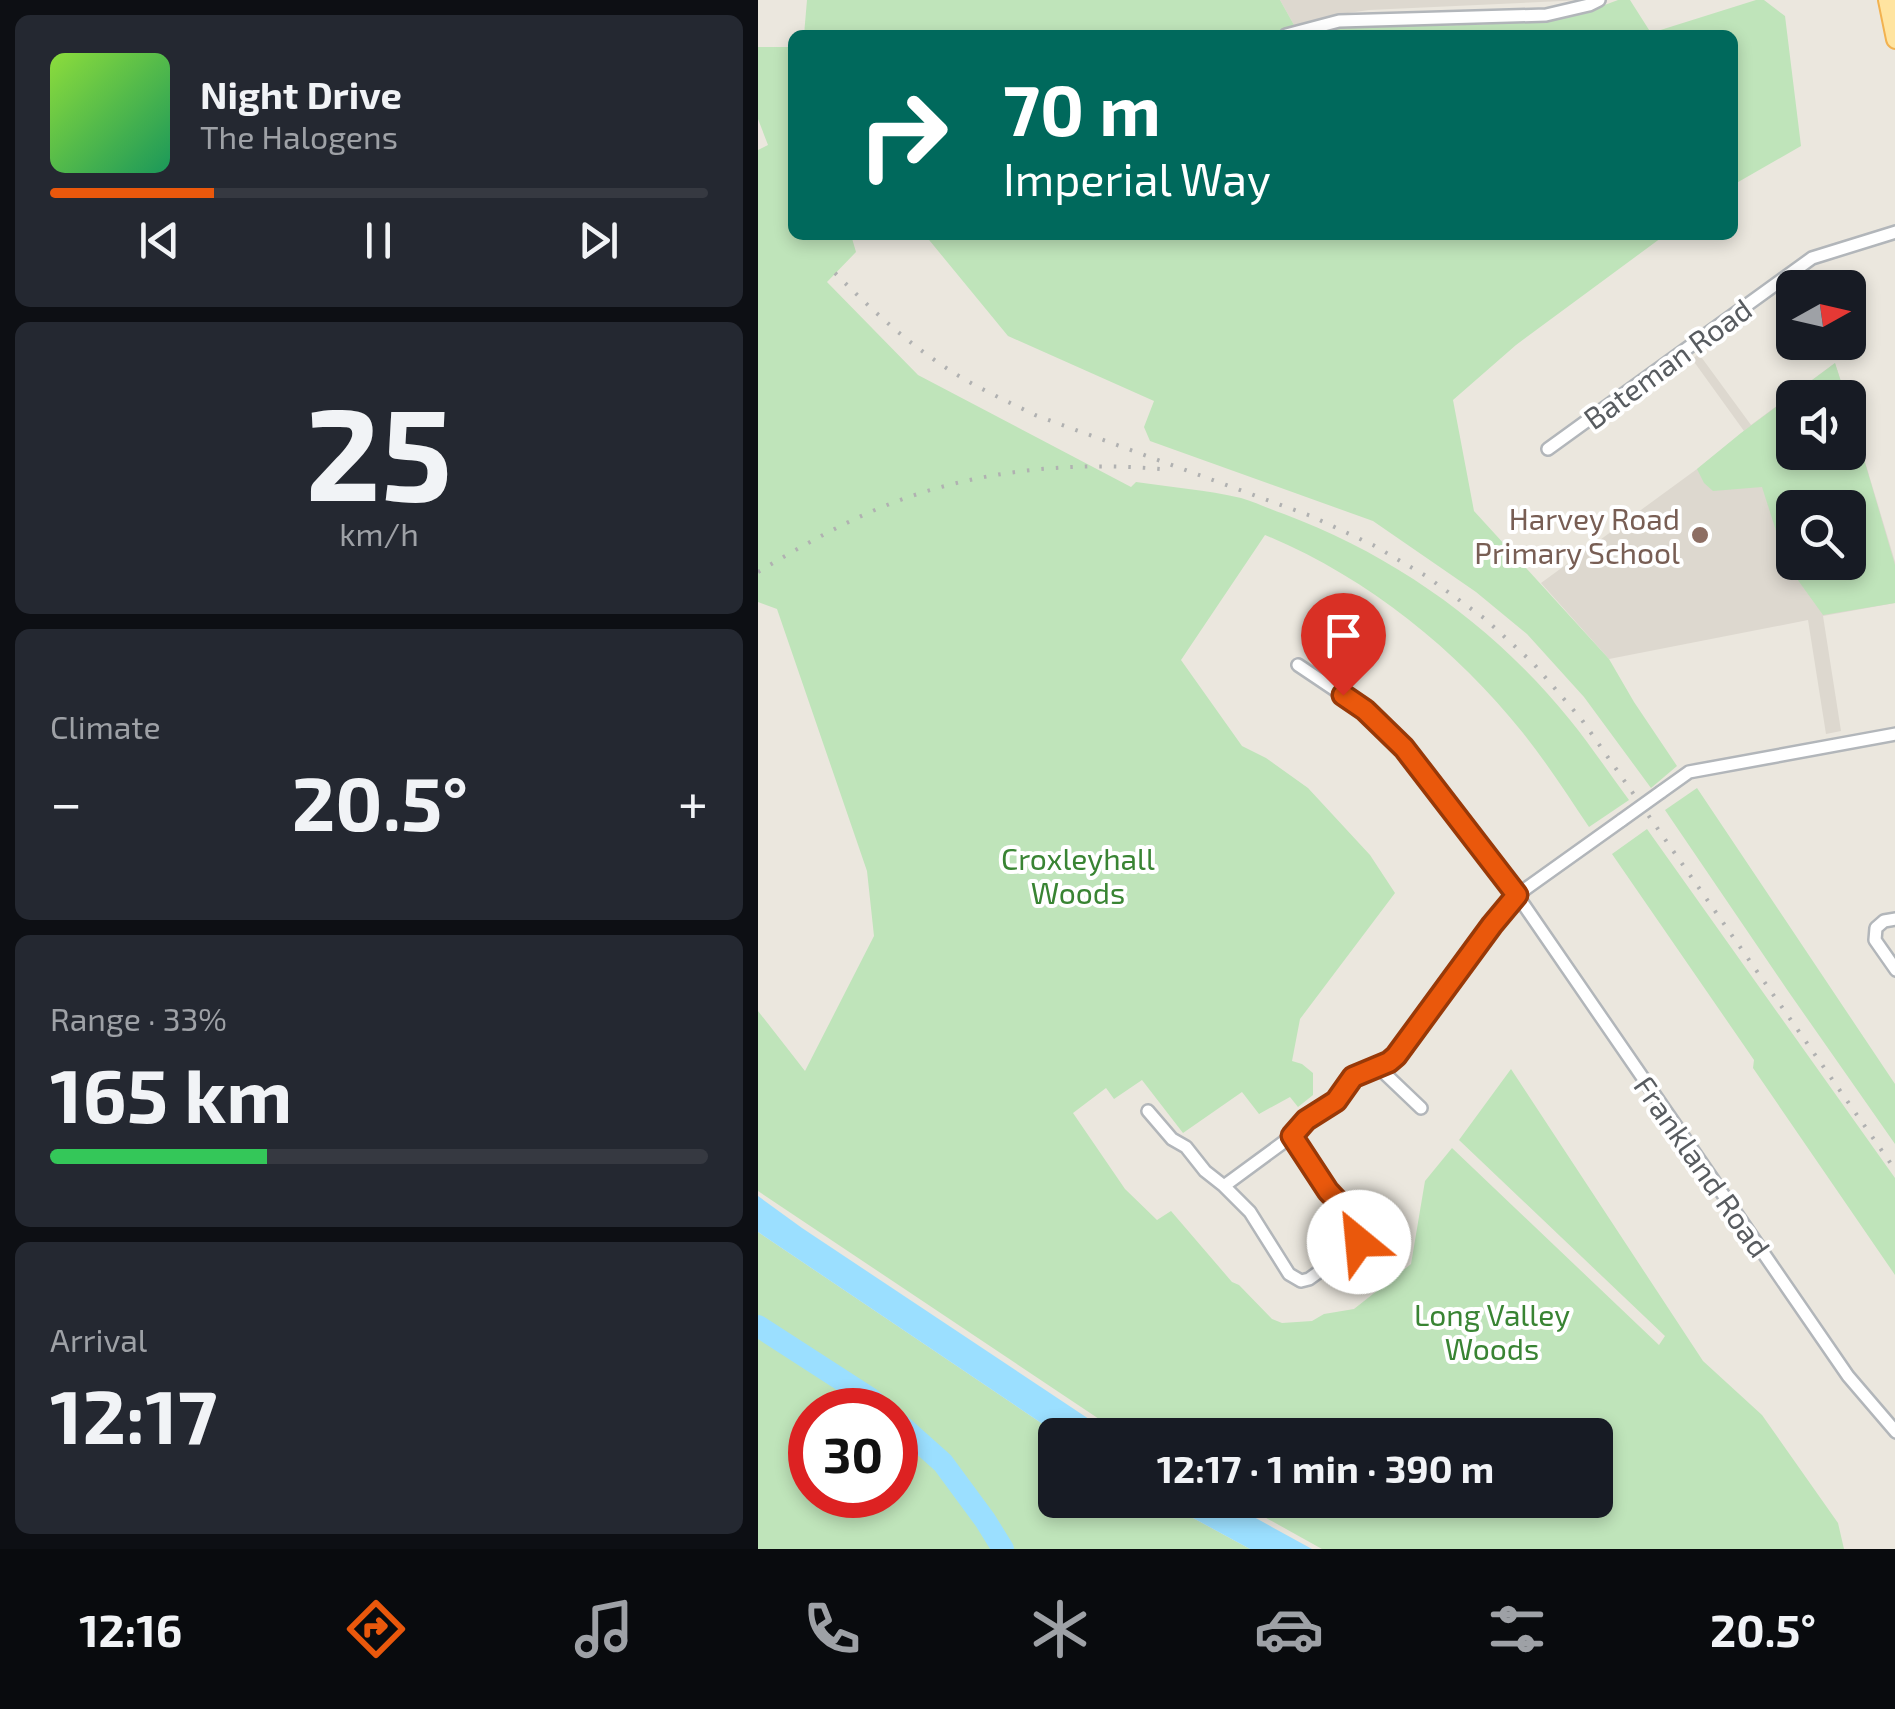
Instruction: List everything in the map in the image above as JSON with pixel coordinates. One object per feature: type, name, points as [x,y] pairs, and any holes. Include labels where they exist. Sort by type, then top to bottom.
[{"type":"main road","points":[[1888,0],[1896,38]]},
{"type":"street","points":[[1305,30],[1338,21],[1546,14],[1599,0]]},
{"type":"street","name":"Bateman Road","points":[[1548,449],[1812,258],[1896,232]]},
{"type":"street","name":"Frankland Road","points":[[1298,665],[1365,710],[1404,748],[1517,895],[1848,1376],[1896,1432]]},
{"type":"street","points":[[1224,1186],[1292,1136],[1306,1120],[1336,1101],[1353,1077],[1396,1056],[1517,895],[1688,772],[1896,734]]},
{"type":"street","points":[[1896,919],[1884,921],[1876,928],[1875,940],[1896,970]]},
{"type":"street","points":[[1378,1068],[1421,1108]]},
{"type":"street","points":[[1148,1111],[1172,1139],[1186,1147],[1250,1212],[1289,1274],[1301,1281],[1352,1249],[1359,1242],[1360,1232],[1356,1221],[1328,1191],[1292,1136]]},
{"type":"shaded area","points":[[1280,0],[1585,0],[1369,10],[1294,25]]},
{"type":"shaded area","name":"Harvey Road Primary School","points":[[1699,354],[1751,425],[1776,407],[1776,470],[1866,470],[1866,465],[1896,565],[1895,603],[1823,616],[1841,731],[1826,734],[1808,620],[1609,659],[1541,583],[1744,431],[1692,359]]},
{"type":"shaded area","name":"Harvey Road Primary School","points":[[1835,363],[1840,380],[1812,380]]},
{"type":"green space","points":[[807,0],[1280,0],[1296,30],[804,30]]},
{"type":"green space","points":[[1630,0],[1649,30],[1323,30],[1336,26],[1515,23]]},
{"type":"green space","points":[[1756,0],[1764,0],[1785,16],[1801,146],[1738,182],[1738,30],[1661,30]]},
{"type":"green space","name":"Croxleyhall Woods","points":[[758,47],[788,47],[788,240],[852,240],[856,252],[827,282],[918,375],[1131,487],[1136,482],[1246,500],[1325,531],[1404,573],[1476,625],[1541,686],[1629,800],[1589,827],[1523,733],[1438,644],[1373,594],[1265,535],[1181,660],[1242,746],[1308,788],[1370,855],[1395,893],[1300,1019],[1292,1061],[1313,1073],[1313,1095],[1298,1107],[1290,1097],[1259,1114],[1242,1092],[1183,1133],[1142,1080],[1114,1099],[1106,1088],[1073,1113],[1125,1189],[1157,1220],[1171,1211],[1232,1282],[1272,1319],[1282,1323],[1312,1321],[1324,1314],[1354,1309],[1411,1264],[1425,1181],[1452,1148],[1659,1345],[1665,1336],[1459,1140],[1511,1069],[1703,1361],[1762,1415],[1838,1523],[1844,1549],[1322,1549],[1266,1518],[1613,1518],[1613,1418],[1098,1418],[758,1191],[758,1011],[805,1071],[874,936],[867,871],[777,609],[758,602],[758,150],[768,145],[758,119]]},
{"type":"green space","points":[[929,240],[1658,240],[1516,345],[1453,400],[1474,511],[1609,659],[1677,766],[1651,788],[1584,697],[1527,634],[1476,592],[1373,521],[1150,441],[1144,427],[1154,401],[1008,336]]},
{"type":"green space","points":[[1835,363],[1840,380],[1812,380]]},
{"type":"green space","points":[[1776,407],[1776,470],[1866,470],[1866,466],[1895,565],[1895,603],[1823,615],[1798,580],[1866,580],[1866,490],[1776,490],[1776,531],[1762,487],[1713,491],[1697,469]]},
{"type":"green space","points":[[1697,788],[1895,1084],[1895,1144],[1665,810]]},
{"type":"green space","points":[[1647,829],[1895,1178],[1895,1275],[1612,854]]},
{"type":"green space","points":[[758,1232],[1038,1421],[1038,1518],[1193,1518],[1250,1549],[758,1549]]},
{"type":"water","points":[[758,1196],[1087,1418],[1038,1421],[758,1232]]},
{"type":"water","points":[[1193,1518],[1256,1518],[1312,1549],[1250,1549]]},
{"type":"waterway","points":[[758,1326],[854,1388]]},
{"type":"waterway","points":[[918,1441],[943,1463],[1003,1549]]},
{"type":"railway","points":[[835,273],[905,338],[982,389],[1035,415],[1311,516],[1426,576],[1484,618],[1533,663],[1582,720],[1896,1171]]},
{"type":"railway","points":[[758,572],[870,512],[953,484],[1056,468],[1160,469]]},
{"type":"place","name":"Harvey Road Primary School","points":[[1700,535]]},
{"type":"route","points":[[1343,695],[1365,710],[1404,748],[1517,895],[1396,1056],[1353,1077],[1336,1101],[1306,1120],[1292,1136],[1328,1191],[1356,1221],[1359,1242]]},
{"type":"park label","name":"Long Valley Woods","points":[[1492,1331]]}]
